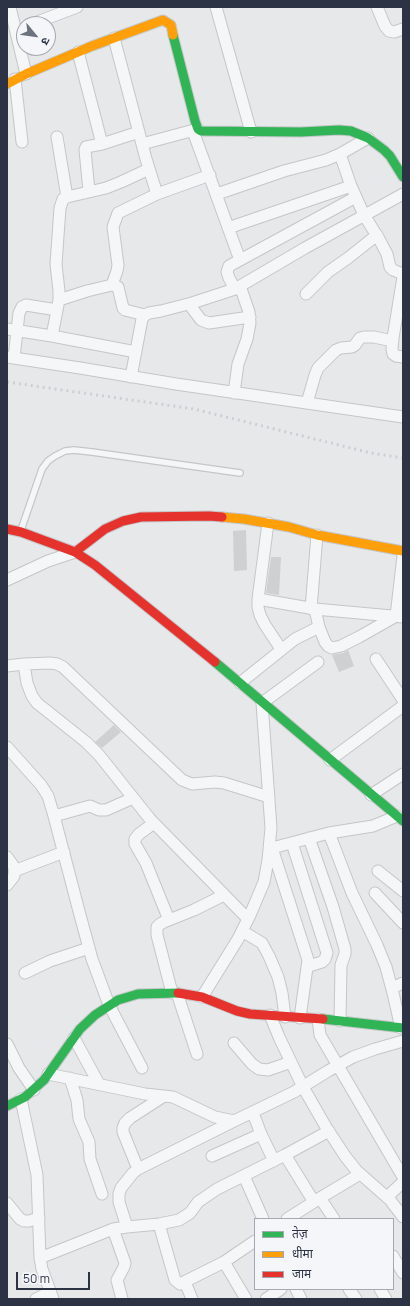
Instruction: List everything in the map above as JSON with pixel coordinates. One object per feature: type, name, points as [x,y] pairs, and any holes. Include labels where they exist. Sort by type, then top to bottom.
[{"type":"street","points":[[10,7],[16,29]]},
{"type":"street","points":[[53,16],[77,7]]},
{"type":"street","points":[[216,7],[251,132]]},
{"type":"street","points":[[377,7],[385,26],[389,31],[394,32],[403,30]]},
{"type":"street","points":[[22,142],[11,81],[114,38],[159,21],[163,20],[167,22],[171,25],[196,130],[240,260]]},
{"type":"street","points":[[114,38],[157,194]]},
{"type":"street","points":[[78,52],[102,144]]},
{"type":"street","points":[[22,56],[26,74]]},
{"type":"street","points":[[142,144],[196,130],[205,132],[351,131],[368,138],[387,153],[403,177]]},
{"type":"street","points":[[89,192],[86,147],[102,144],[139,132]]},
{"type":"street","points":[[57,137],[67,197]]},
{"type":"street","points":[[217,194],[270,175],[326,160],[368,138]]},
{"type":"street","points":[[340,154],[353,191],[364,216],[386,254],[390,267],[403,276],[392,341],[393,354],[403,357]]},
{"type":"street","points":[[52,336],[58,305],[59,291],[56,264],[60,208],[63,199],[116,184],[150,169]]},
{"type":"street","points":[[112,285],[118,265],[112,232],[118,213],[157,194],[210,175]]},
{"type":"street","points":[[228,228],[353,191]]},
{"type":"street","points":[[234,393],[236,373],[249,332],[250,318],[238,288],[229,278],[227,272],[229,266],[353,191]]},
{"type":"street","points":[[403,194],[305,248],[238,288],[188,304],[144,315],[125,310],[123,308],[118,287],[112,285],[87,291],[58,305],[26,305],[19,313],[12,329],[11,358],[234,393],[403,417]]},
{"type":"street","points":[[306,294],[328,272],[376,235]]},
{"type":"street","points":[[188,304],[201,320],[209,323],[250,318]]},
{"type":"street","points":[[130,376],[144,315]]},
{"type":"street","points":[[12,329],[136,352]]},
{"type":"street","points":[[307,403],[318,368],[336,350],[352,347],[360,338],[364,336],[392,341]]},
{"type":"street","points":[[7,580],[48,561],[75,552],[105,529],[123,521],[141,518],[209,516],[244,519],[268,523],[317,535],[403,551]]},
{"type":"street","points":[[268,523],[258,607],[260,615],[281,650]]},
{"type":"street","points":[[7,529],[21,532],[75,552],[95,564],[195,645],[371,795],[401,818]]},
{"type":"street","points":[[317,535],[313,609],[325,642],[328,646],[332,648],[341,646],[400,617]]},
{"type":"street","points":[[400,617],[403,556]]},
{"type":"street","points":[[258,599],[313,609],[400,617]]},
{"type":"street","points":[[240,683],[295,639],[319,626]]},
{"type":"street","points":[[376,659],[403,700]]},
{"type":"street","points":[[262,703],[318,662]]},
{"type":"street","points":[[7,666],[50,663],[63,667],[182,780],[192,784],[215,782],[224,783],[269,797]]},
{"type":"street","points":[[24,664],[27,683],[32,696],[37,703],[86,742],[99,755],[154,823],[248,919]]},
{"type":"street","points":[[202,997],[242,931],[264,882],[271,844],[271,828],[262,703]]},
{"type":"street","points":[[330,760],[403,706]]},
{"type":"street","points":[[7,746],[41,785],[48,796],[89,948],[109,1004],[142,1068]]},
{"type":"street","points":[[371,795],[403,774]]},
{"type":"street","points":[[54,816],[90,806],[98,810],[106,810],[133,798]]},
{"type":"street","points":[[271,844],[292,843],[329,833],[374,826],[401,818]]},
{"type":"street","points":[[154,823],[139,834],[135,839],[135,844],[146,863],[169,920]]},
{"type":"street","points":[[7,1106],[34,1090],[48,1074],[80,1029],[95,1015],[109,1004],[138,994],[174,993],[202,997],[237,1011],[250,1014],[340,1021],[402,1028],[392,988],[377,945],[352,893],[329,833]]},
{"type":"street","points":[[309,838],[333,907],[345,949],[345,954],[341,965],[340,1021]]},
{"type":"street","points":[[292,843],[327,953],[326,959],[322,962],[309,966]]},
{"type":"street","points":[[271,844],[307,954],[309,966],[300,1018]]},
{"type":"street","points":[[14,870],[64,852]]},
{"type":"street","points":[[7,857],[14,867],[14,876],[7,885]]},
{"type":"street","points":[[378,871],[403,891]]},
{"type":"street","points":[[375,893],[403,923]]},
{"type":"street","points":[[197,1054],[174,993],[156,931],[160,924],[194,910],[224,895]]},
{"type":"street","points":[[242,931],[262,943],[270,956],[282,993],[285,1017]]},
{"type":"street","points":[[25,973],[89,948]]},
{"type":"street","points":[[392,988],[403,983]]},
{"type":"street","points":[[270,1016],[303,1087],[329,1131],[351,1164],[396,1207],[403,1218]]},
{"type":"street","points":[[318,1019],[320,1035],[403,1177]]},
{"type":"street","points":[[74,1038],[99,1084]]},
{"type":"street","points":[[127,1227],[119,1202],[119,1194],[121,1188],[138,1169],[294,1092],[353,1057],[403,1041]]},
{"type":"street","points":[[234,1043],[252,1064],[259,1069],[268,1070],[291,1062]]},
{"type":"street","points":[[7,1044],[19,1068],[34,1090]]},
{"type":"street","points":[[48,1074],[145,1094],[173,1097],[215,1117],[234,1121]]},
{"type":"street","points":[[70,1078],[77,1100],[79,1119],[89,1142],[90,1159],[102,1194]]},
{"type":"street","points":[[138,1169],[123,1132],[123,1128],[125,1123],[130,1118],[164,1096]]},
{"type":"street","points":[[21,1099],[37,1175],[40,1258],[42,1269],[52,1296],[36,1299]]},
{"type":"street","points":[[253,1113],[274,1161]]},
{"type":"street","points":[[40,1258],[113,1229],[179,1220],[190,1213],[198,1202],[206,1196],[329,1131]]},
{"type":"street","points":[[212,1156],[261,1134]]},
{"type":"street","points":[[285,1155],[317,1200],[333,1218]]},
{"type":"street","points":[[290,1218],[360,1174]]},
{"type":"street","points":[[244,1176],[262,1218]]},
{"type":"street","points":[[386,1197],[403,1182]]},
{"type":"street","points":[[7,1203],[20,1219],[24,1221],[39,1218]]},
{"type":"street","points":[[158,1224],[175,1280],[180,1284],[224,1262],[254,1242]]},
{"type":"street","points":[[113,1229],[125,1263],[117,1280],[122,1299]]},
{"type":"street","points":[[394,1258],[403,1273]]},
{"type":"street","points":[[224,1262],[246,1299]]},
{"type":"street","points":[[185,1282],[192,1299]]},
{"type":"street","points":[[266,1299],[280,1290]]},
{"type":"street","points":[[296,1290],[301,1299]]},
{"type":"street","points":[[350,1290],[356,1299]]},
{"type":"street","points":[[381,1290],[386,1299]]},
{"type":"lane","points":[[21,532],[42,469],[48,461],[65,451],[74,450],[92,452],[240,473]]},
{"type":"building","points":[[246,530],[247,570],[234,571],[233,531]]},
{"type":"building","points":[[271,557],[281,557],[279,595],[266,593]]},
{"type":"building","points":[[348,650],[354,666],[339,672],[332,655],[343,653]]},
{"type":"building","points":[[114,725],[121,732],[102,748],[95,742]]},
{"type":"railway","points":[[7,382],[194,409],[371,453],[403,458]]},
{"type":"traffic: fast","points":[[173,35],[195,121],[198,129],[201,131],[351,131],[368,138],[384,150],[390,156],[403,177]]},
{"type":"traffic: fast","points":[[215,662],[403,821]]},
{"type":"traffic: fast","points":[[7,1106],[25,1097],[44,1080],[80,1029],[95,1015],[118,1000],[138,994],[178,993]]},
{"type":"traffic: fast","points":[[323,1019],[403,1028]]},
{"type":"traffic: slow","points":[[7,84],[26,74],[92,46],[163,20],[171,25],[173,35]]},
{"type":"traffic: slow","points":[[222,517],[244,519],[289,527],[317,535],[403,551]]},
{"type":"traffic: jam","points":[[75,552],[105,529],[123,521],[141,517],[222,517]]},
{"type":"traffic: jam","points":[[7,529],[21,532],[75,552],[95,565],[215,662]]},
{"type":"traffic: jam","points":[[178,993],[202,997],[237,1011],[250,1014],[323,1019]]}]
